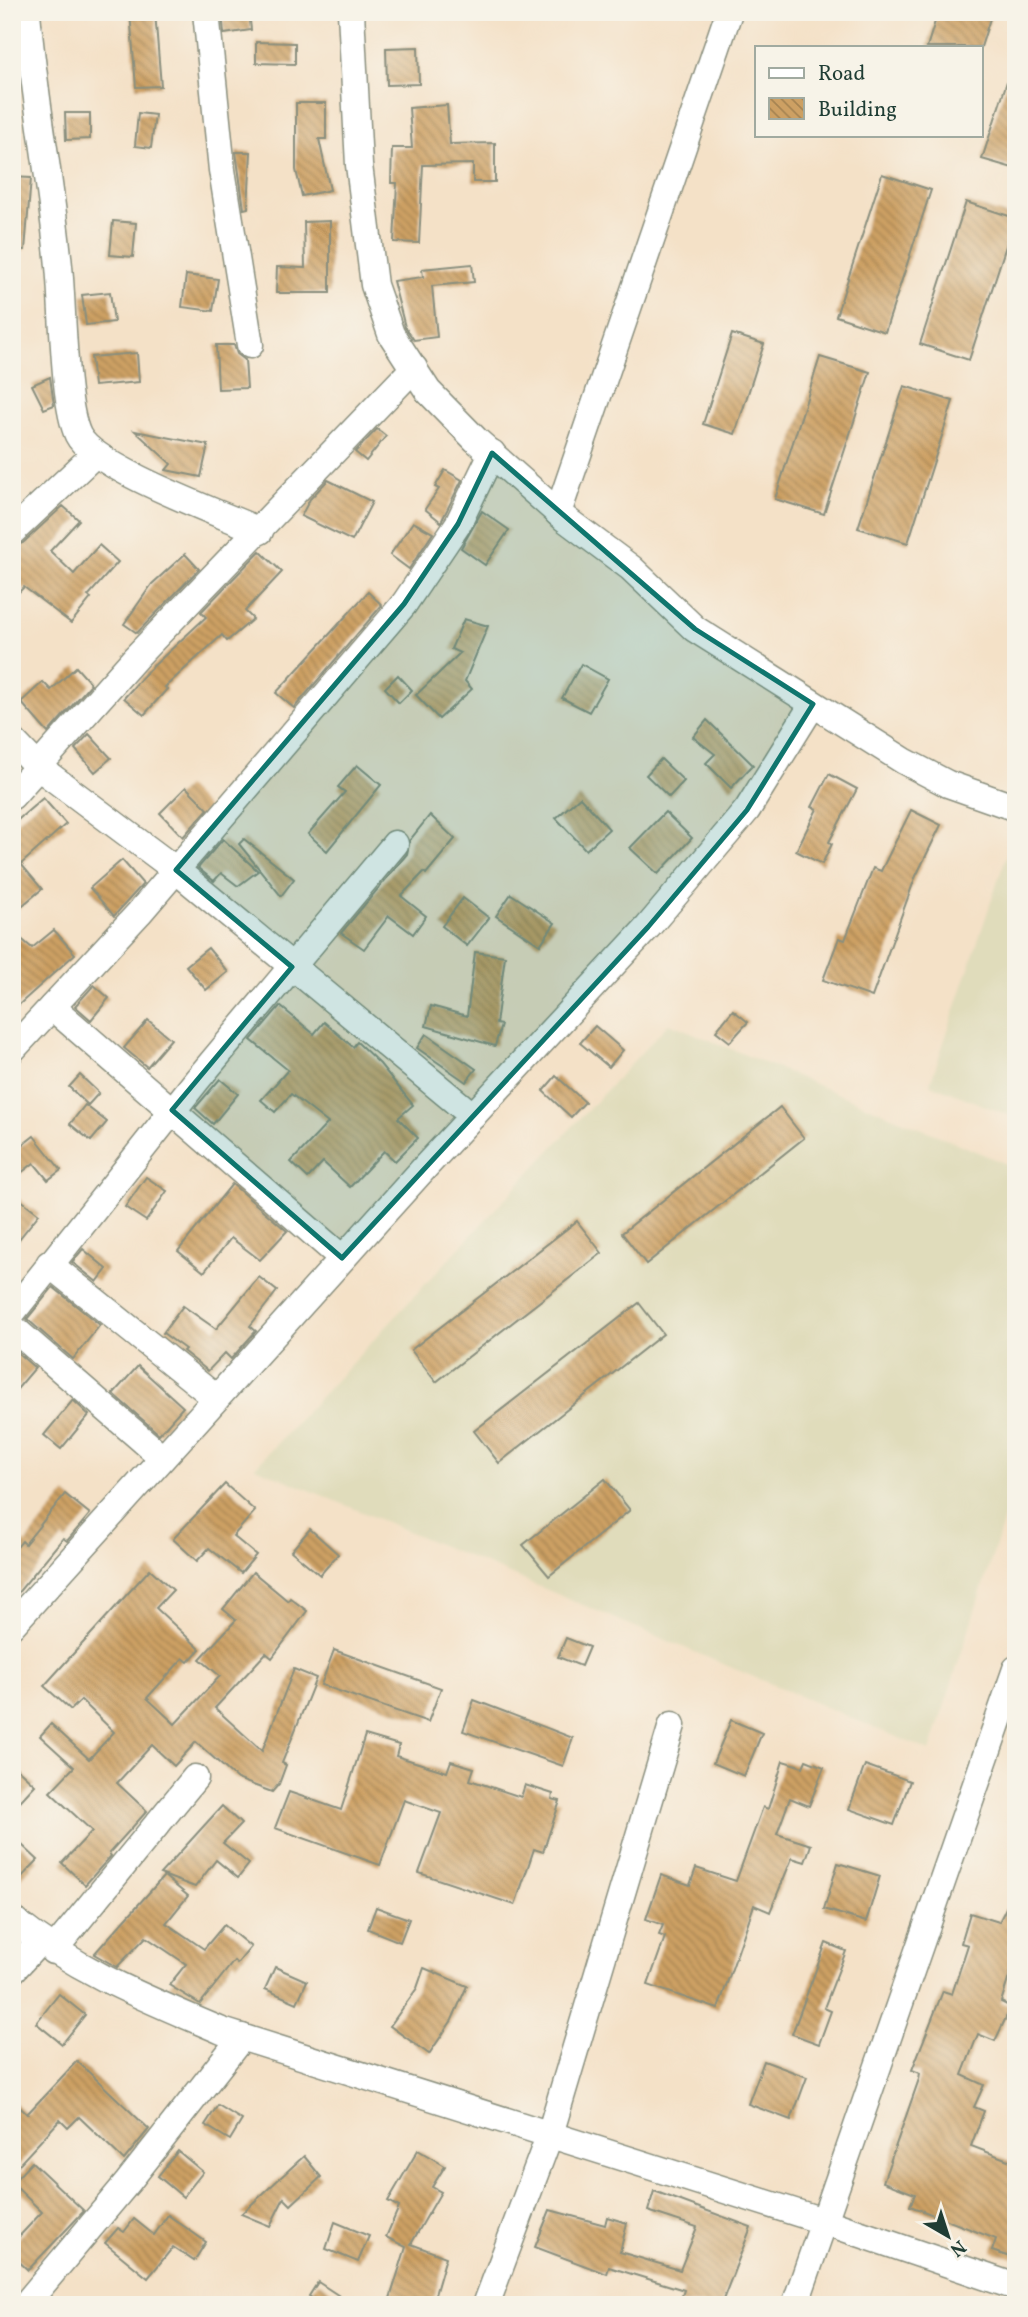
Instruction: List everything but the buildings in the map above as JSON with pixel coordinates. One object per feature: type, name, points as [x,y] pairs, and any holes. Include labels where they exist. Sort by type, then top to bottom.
[{"type":"street","points":[[27,12],[59,264],[71,404],[78,435],[95,454],[260,531]]},
{"type":"street","points":[[206,12],[222,170],[250,345]]},
{"type":"street","points":[[351,12],[359,165],[374,285],[391,334],[428,391],[558,513],[631,568],[695,629],[948,785],[1016,808]]},
{"type":"street","points":[[558,513],[729,12]]},
{"type":"street","points":[[12,796],[136,657],[414,368]]},
{"type":"street","points":[[12,1050],[176,870],[404,604],[458,524],[492,453]]},
{"type":"street","points":[[12,533],[95,454]]},
{"type":"street","points":[[12,1625],[342,1258],[648,927],[747,810],[813,704]]},
{"type":"street","points":[[12,740],[37,766],[176,870],[473,1116]]},
{"type":"street","points":[[12,1313],[172,1110],[395,844]]},
{"type":"street","points":[[52,1007],[342,1258]]},
{"type":"street","points":[[49,1264],[216,1398]]},
{"type":"street","points":[[12,1327],[162,1457]]},
{"type":"street","points":[[795,2305],[1016,1670]]},
{"type":"street","points":[[486,2305],[550,2134],[672,1725]]},
{"type":"street","points":[[12,1971],[47,1946],[195,1778]]},
{"type":"street","points":[[12,1919],[47,1946],[127,1991],[242,2037],[823,2221],[1016,2287]]},
{"type":"street","points":[[25,2305],[128,2182],[242,2037]]},
{"type":"highlighted area","points":[[492,453],[695,629],[813,704],[747,810],[648,927],[342,1258],[172,1110],[292,967],[176,870],[404,604],[458,524]]},
{"type":"shaded area","points":[[1016,827],[1016,1118],[930,1084]]},
{"type":"shaded area","points":[[669,1023],[1016,1168],[1016,1482],[930,1751],[255,1467]]}]
